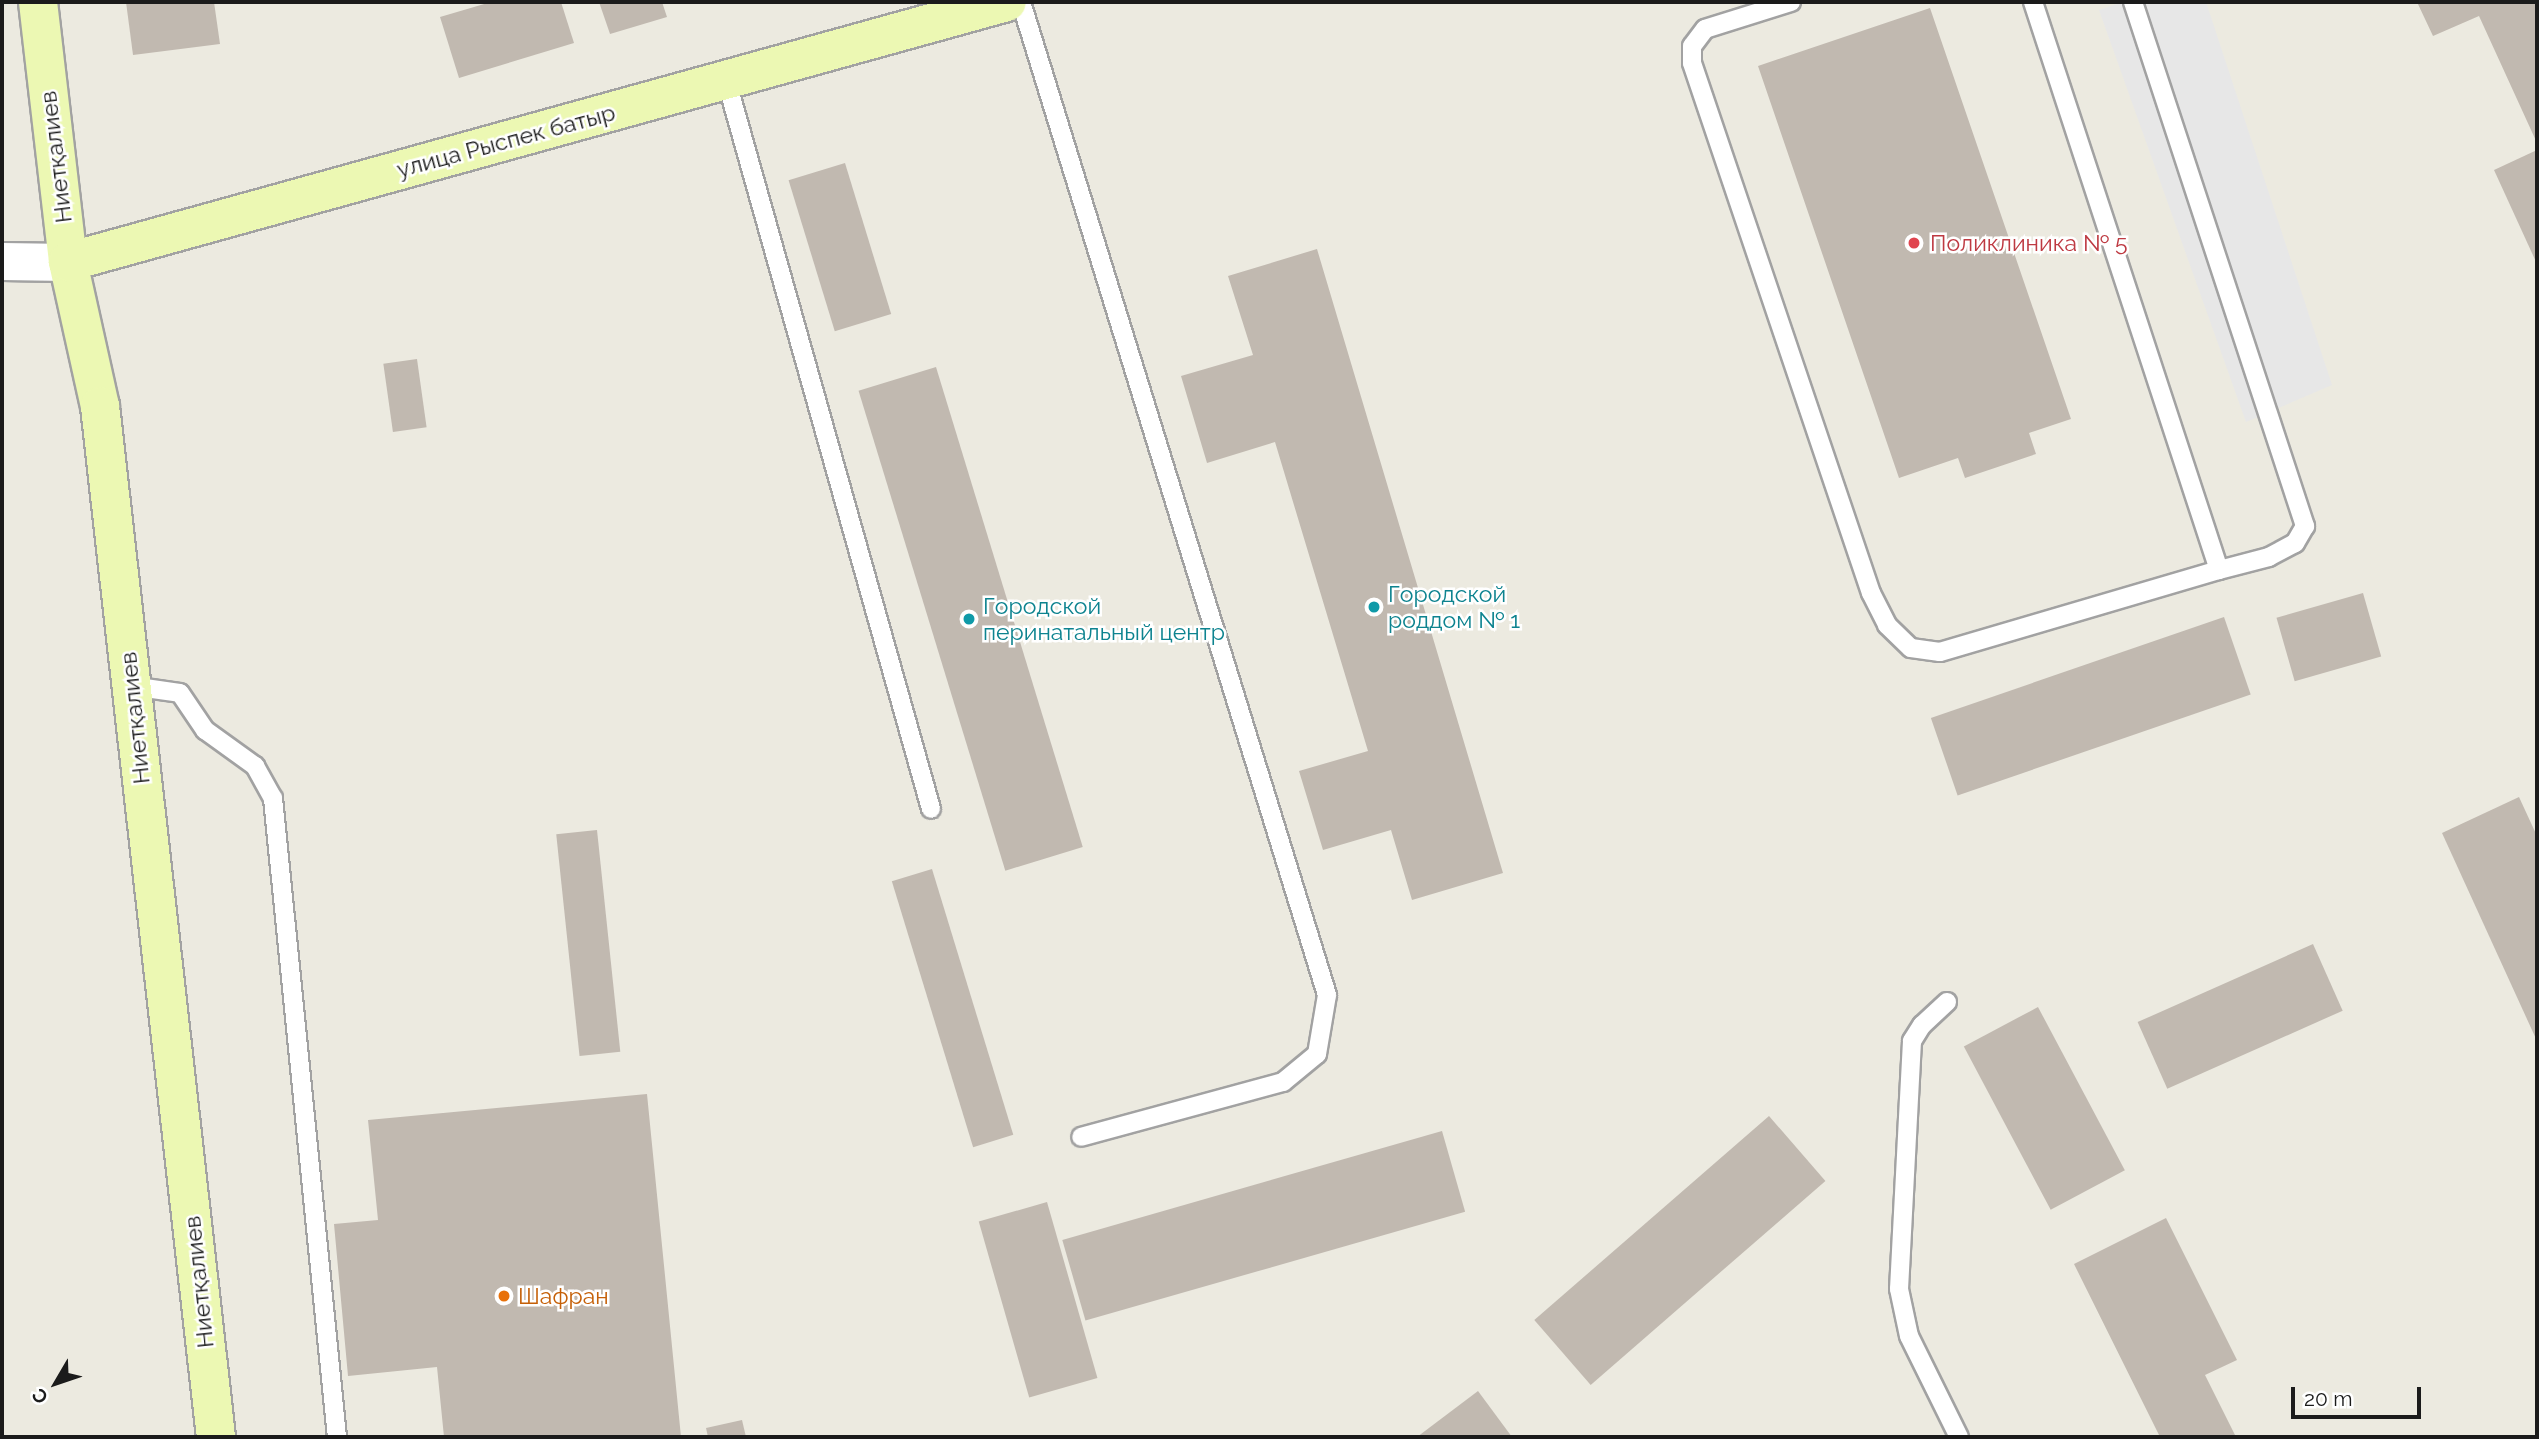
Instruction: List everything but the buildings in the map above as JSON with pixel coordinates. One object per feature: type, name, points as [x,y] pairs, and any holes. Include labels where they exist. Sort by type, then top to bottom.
[{"type":"street","name":"Ниетқалиев","points":[[38,2],[68,262],[100,405],[216,1437]]},
{"type":"street","name":"улица Рыспек батыр","points":[[2,261],[68,262],[1007,2]]},
{"type":"lane","points":[[1021,2],[1327,995],[1317,1054],[1283,1082],[1081,1137]]},
{"type":"lane","points":[[1791,2],[1705,29],[1692,46],[1692,63],[1871,593],[1887,625],[1911,648],[1940,652],[2269,557],[2295,544],[2305,526],[2133,2]]},
{"type":"lane","points":[[2033,2],[2219,570]]},
{"type":"lane","points":[[726,79],[931,809]]},
{"type":"lane","points":[[131,686],[180,693],[205,730],[256,766],[273,798],[337,1437]]},
{"type":"lane","points":[[1947,1002],[1922,1025],[1912,1041],[1899,1289],[1909,1336],[1959,1437]]},
{"type":"shaded area","points":[[2123,2],[2206,2],[2332,385],[2246,422],[2099,10]]},
{"type":"place","name":"Поликлиника № 5","points":[[1914,243]]},
{"type":"place","name":"Городской роддом № 1","points":[[1374,607]]},
{"type":"place","name":"Городской перинатальный центр","points":[[969,619]]},
{"type":"place","name":"Шафран","points":[[504,1296]]}]
